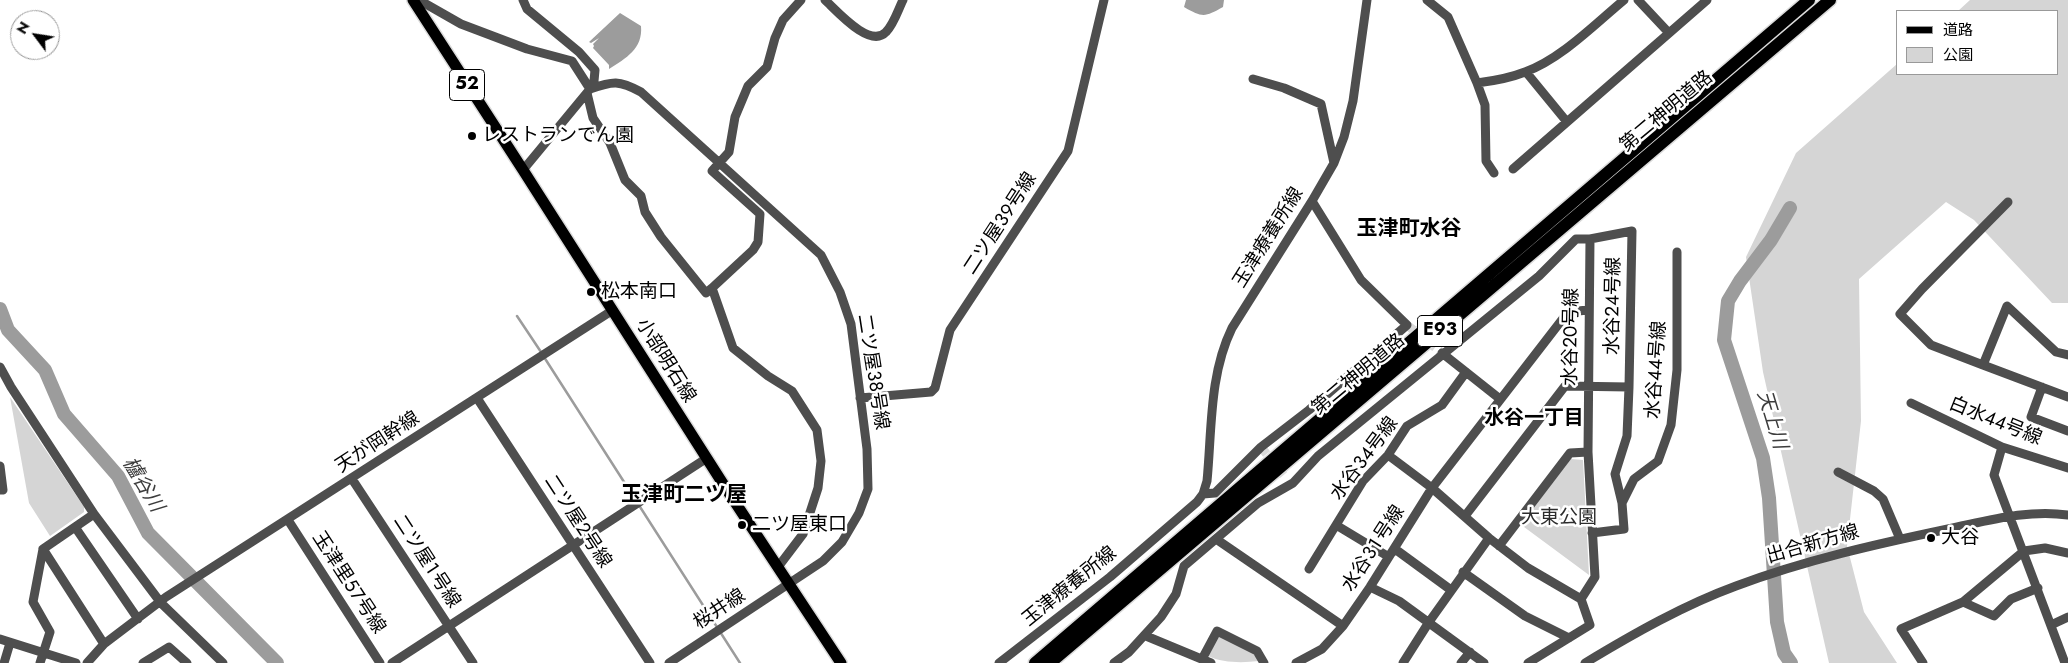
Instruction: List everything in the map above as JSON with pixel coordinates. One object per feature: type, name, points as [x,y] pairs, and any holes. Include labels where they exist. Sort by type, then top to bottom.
[{"type":"highway","name":"第二神明道路","points":[[1035,663],[1809,0]]},
{"type":"highway","name":"第二神明道路","points":[[1050,663],[1830,0]]},
{"type":"main road","name":"小部明石線","points":[[413,0],[788,585],[841,663]]},
{"type":"street","points":[[419,0],[461,24],[527,49],[572,61],[579,70],[588,91],[593,118],[610,143],[625,180],[641,196],[645,212],[661,237],[706,293],[753,250],[758,242],[760,214],[712,171],[729,152],[734,117],[748,86],[767,67],[775,38],[783,20],[801,0]]},
{"type":"street","points":[[523,0],[527,9],[591,64],[595,70],[594,81],[588,91],[523,170]]},
{"type":"street","points":[[825,0],[851,25],[873,37],[879,37],[887,31],[903,0]]},
{"type":"street","name":"二ツ屋３９号線","points":[[860,398],[931,392],[936,388],[950,330],[1068,150],[1104,0]]},
{"type":"street","name":"玉津療養所線","points":[[999,663],[1044,630],[1146,548],[1197,502],[1203,494],[1207,481],[1216,377],[1225,344],[1232,328],[1334,163],[1344,137],[1352,101],[1367,0]]},
{"type":"street","points":[[1427,0],[1448,17],[1477,83],[1485,105],[1486,161],[1494,173]]},
{"type":"street","points":[[1477,83],[1526,72],[1555,57],[1624,0]]},
{"type":"street","points":[[1638,0],[1669,33]]},
{"type":"street","points":[[1513,169],[1707,0]]},
{"type":"street","points":[[1526,72],[1567,122]]},
{"type":"street","points":[[1253,79],[1284,88],[1321,104],[1334,163]]},
{"type":"street","name":"二ツ屋３８号線","points":[[588,91],[610,82],[625,83],[641,92],[821,255],[840,292],[851,324],[867,449],[868,489],[859,513],[842,542],[823,561],[788,585]]},
{"type":"street","name":"玉津療養所線","points":[[1203,494],[1215,493],[1260,447],[1309,410],[1407,325],[1360,280],[1312,201]]},
{"type":"street","points":[[2008,202],[1900,314],[1931,345],[2068,397]]},
{"type":"street","name":"水谷２４号線","points":[[1216,539],[1442,353],[1539,276],[1576,239],[1590,239],[1632,231],[1629,386]]},
{"type":"street","name":"水谷２０号線","points":[[1580,599],[1595,577],[1588,452],[1587,385],[1590,239]]},
{"type":"street","name":"水谷４４号線","points":[[1622,503],[1634,479],[1658,462],[1671,425],[1677,370],[1677,252]]},
{"type":"street","points":[[712,288],[733,348],[768,376],[792,391],[817,430],[821,461],[818,488],[803,534],[778,567]]},
{"type":"street","points":[[1983,365],[2007,306],[2056,352],[2068,355]]},
{"type":"street","name":"天が岡幹線","points":[[87,663],[104,644],[163,600],[613,310]]},
{"type":"street","name":"水谷３１号線","points":[[1296,663],[1322,650],[1343,626],[1390,557],[1432,488],[1568,312],[1588,310]]},
{"type":"street","points":[[1442,353],[1500,399]]},
{"type":"street","points":[[0,367],[11,387],[94,514],[163,600],[224,663]]},
{"type":"street","name":"水谷３４号線","points":[[1390,557],[1336,525],[1363,481],[1388,455],[1407,426],[1442,405],[1466,372]]},
{"type":"street","points":[[1465,516],[1565,386],[1629,386],[1627,436],[1615,474],[1622,503],[1624,529],[1592,533]]},
{"type":"street","points":[[0,389],[11,387]]},
{"type":"street","points":[[2042,387],[2031,417],[2068,431]]},
{"type":"street","name":"二ツ屋２号線","points":[[477,398],[650,663]]},
{"type":"street","name":"白水４４号線","points":[[1911,403],[2002,447],[2068,468]]},
{"type":"street","points":[[2002,447],[1994,475],[2065,663]]},
{"type":"street","points":[[1498,546],[1570,453],[1588,452]]},
{"type":"street","points":[[1388,455],[1432,488],[1498,546],[1528,568],[1580,599],[1590,625],[1528,663]]},
{"type":"street","points":[[392,663],[707,458]]},
{"type":"street","points":[[0,466],[3,490],[0,490]]},
{"type":"street","points":[[1838,472],[1874,491],[1883,498],[1900,539]]},
{"type":"street","name":"二ツ屋１号線","points":[[352,479],[473,663]]},
{"type":"street","name":"出合新方線","points":[[1585,663],[1654,625],[1746,582],[1818,558],[1900,539],[2011,518],[2051,513],[2068,515]]},
{"type":"street","points":[[40,663],[50,632],[33,602],[42,549],[94,514]]},
{"type":"street","name":"玉津里５７号線","points":[[288,520],[380,663]]},
{"type":"street","points":[[1309,569],[1336,525]]},
{"type":"street","points":[[75,527],[138,619]]},
{"type":"street","points":[[1403,663],[1463,572],[1489,538]]},
{"type":"street","points":[[1114,663],[1146,636],[1161,617],[1176,594],[1184,566],[1216,539],[1343,626]]},
{"type":"street","points":[[1923,663],[1901,628],[1963,602],[2024,551],[2045,548],[2068,553]]},
{"type":"street","points":[[42,549],[104,644]]},
{"type":"street","points":[[1395,549],[1451,590]]},
{"type":"street","points":[[1463,572],[1525,616],[1568,638]]},
{"type":"street","name":"桜井線","points":[[669,663],[788,585]]},
{"type":"street","points":[[1370,587],[1399,602],[1484,663]]},
{"type":"street","points":[[1963,602],[1994,616],[2011,599],[2038,588]]},
{"type":"street","points":[[2051,624],[2068,616]]},
{"type":"street","points":[[1146,636],[1206,661],[1217,631],[1256,651],[1264,663]]},
{"type":"street","points":[[0,639],[76,663]]},
{"type":"street","points":[[4,663],[10,643]]},
{"type":"street","points":[[143,663],[169,647],[187,663]]},
{"type":"street","points":[[1461,663],[1470,652]]},
{"type":"green space","points":[[1970,0],[2068,0],[2068,303],[2052,303],[1974,220],[1946,202],[1859,279],[1861,421],[1847,546],[1864,612],[1897,663],[1829,663],[1763,372],[1746,257],[1796,153],[1896,65],[1896,75],[2058,75],[2058,10],[1959,10]]},
{"type":"green space","points":[[10,397],[84,507],[84,512],[50,536],[29,503]]},
{"type":"green space","name":"大東公園","points":[[1571,459],[1583,460],[1589,575],[1520,524]]},
{"type":"green space","points":[[1221,636],[1253,653],[1259,661],[1233,662],[1208,656],[1217,638]]},
{"type":"shaded area","points":[[1186,0],[1224,0],[1223,7],[1204,15],[1184,7]]},
{"type":"shaded area","points":[[620,13],[641,26],[641,34],[632,52],[609,69],[609,65],[593,48],[593,44],[599,38],[591,43],[589,42]]},
{"type":"waterway","name":"天上川","points":[[1790,208],[1771,240],[1740,281],[1728,301],[1724,340],[1763,458],[1769,498],[1777,622],[1784,653],[1791,663]]},
{"type":"waterway","name":"櫨谷川","points":[[0,309],[8,330],[45,370],[64,414],[118,476],[148,533],[277,663]]},
{"type":"waterway","points":[[517,316],[541,352]]},
{"type":"waterway","points":[[544,357],[740,663]]},
{"type":"tunnel","points":[[1407,325],[1442,353]]},
{"type":"tunnel","points":[[1261,447],[1285,477]]},
{"type":"place","name":"レストランでん園","points":[[472,136]]},
{"type":"place","name":"松本南口","points":[[591,292]]},
{"type":"place","name":"二ツ屋東口","points":[[742,525]]},
{"type":"place","name":"大谷","points":[[1931,538]]},
{"type":"district","name":"玉津町水谷","points":[[1409,230]]},
{"type":"district","name":"水谷一丁目","points":[[1534,419]]},
{"type":"district","name":"玉津町二ツ屋","points":[[684,496]]}]
